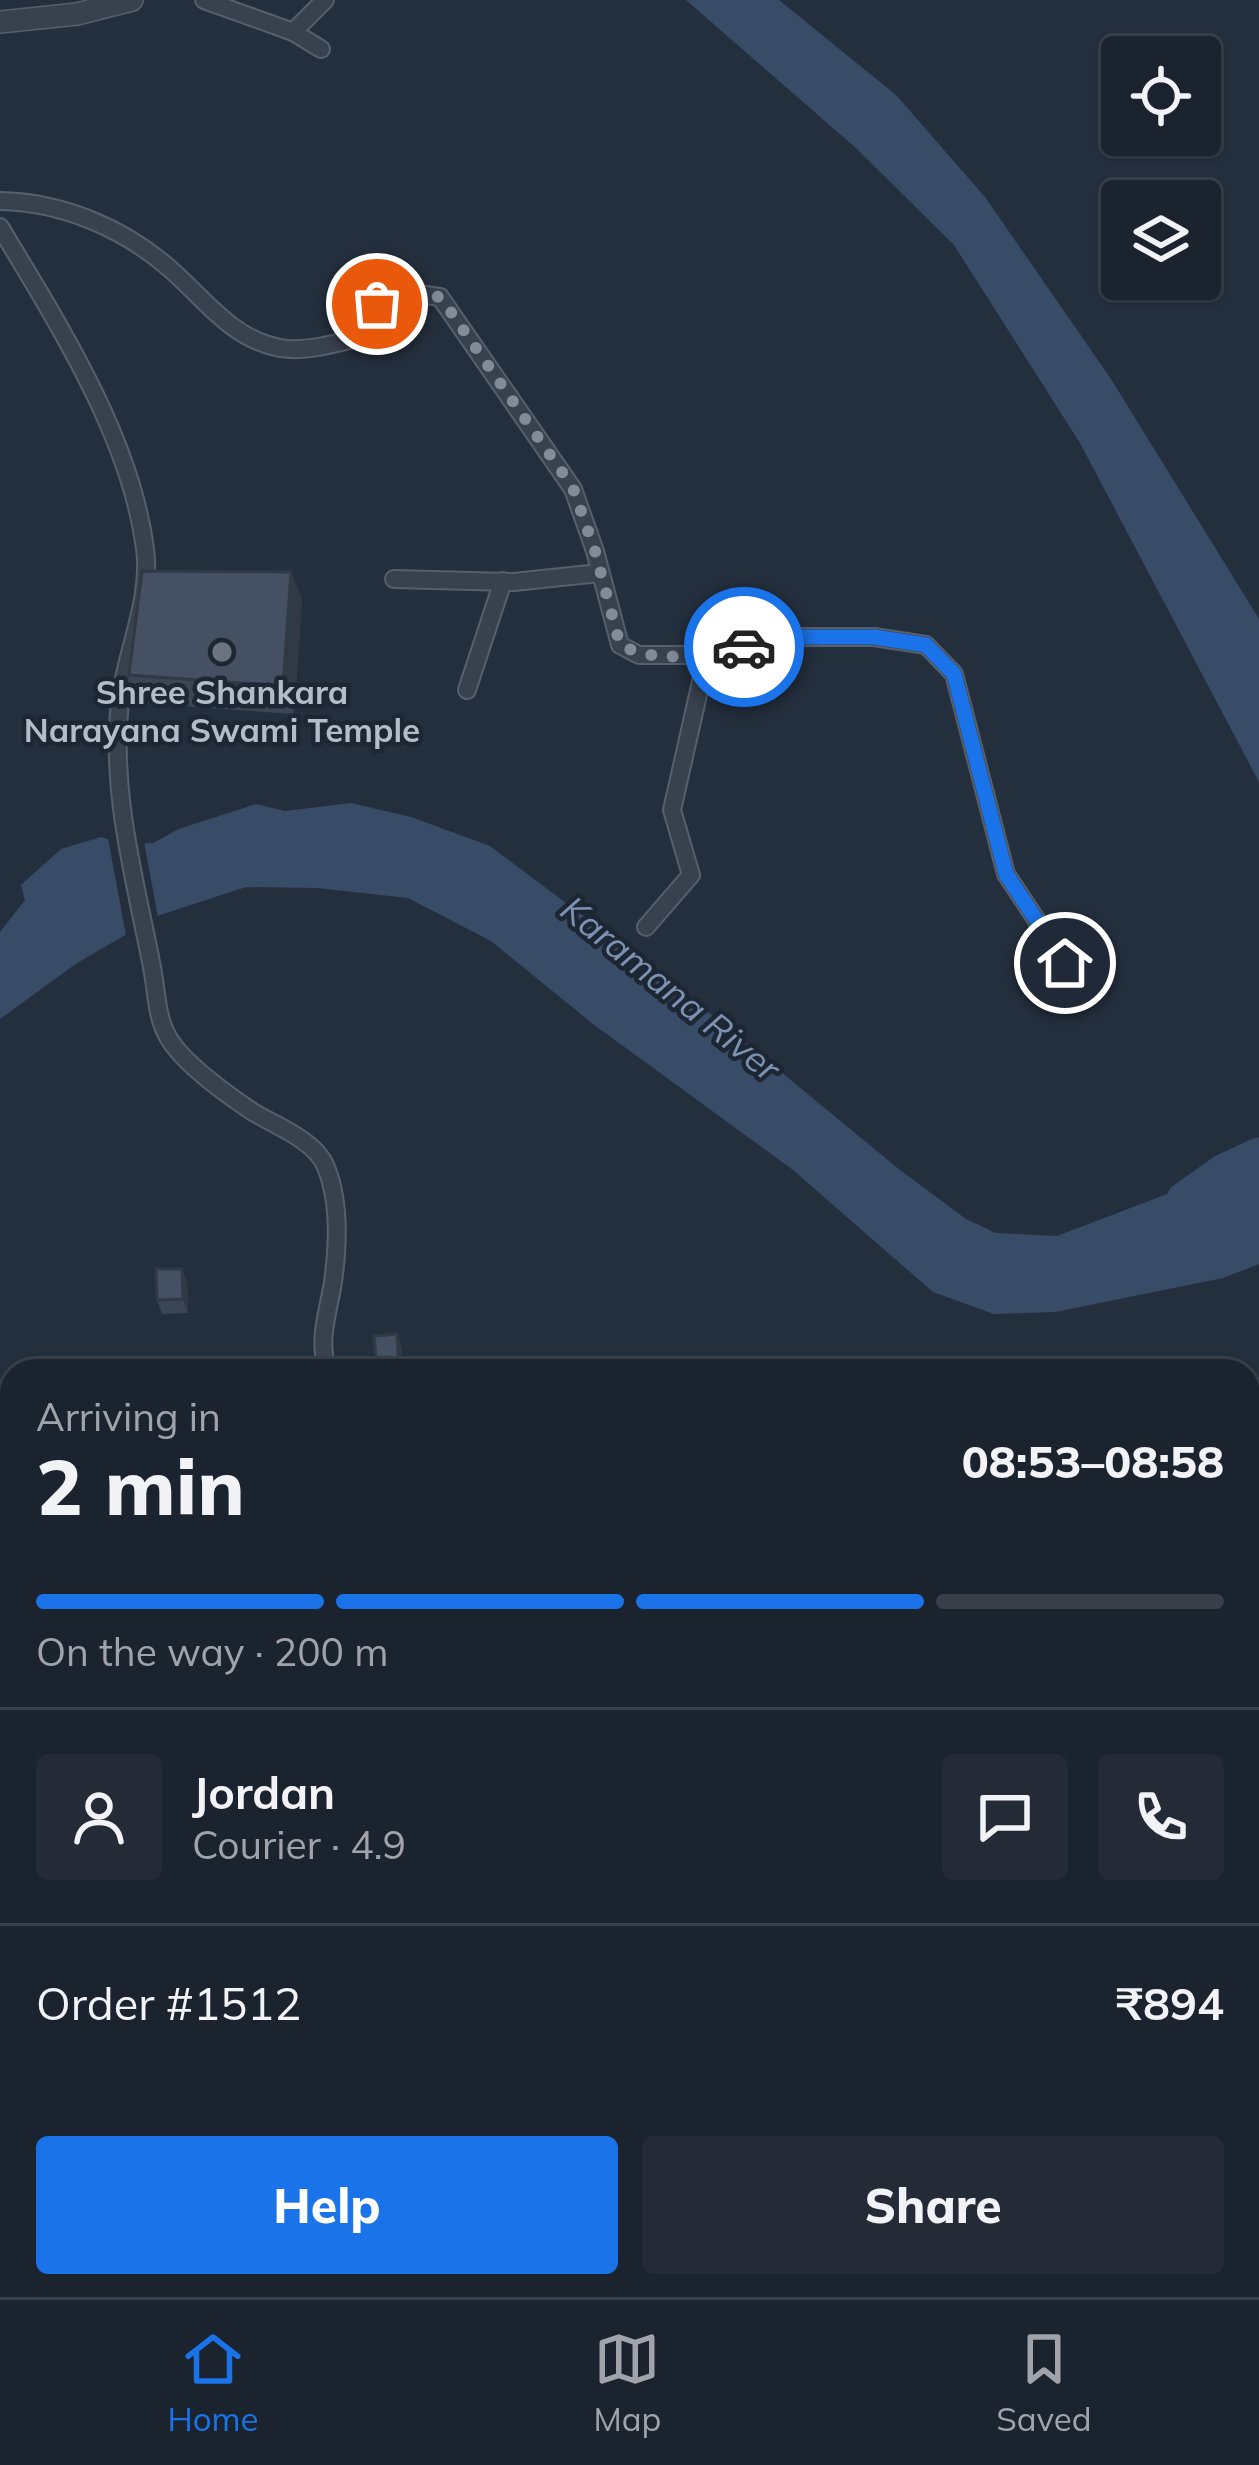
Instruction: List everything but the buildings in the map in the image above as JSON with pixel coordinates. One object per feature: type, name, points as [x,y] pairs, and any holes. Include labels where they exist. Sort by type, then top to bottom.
[{"type":"street","points":[[0,22],[77,14],[132,0]]},
{"type":"street","points":[[204,0],[293,32],[321,49]]},
{"type":"street","points":[[293,32],[326,0]]},
{"type":"street","points":[[0,200],[104,223],[167,266],[217,317],[278,348],[301,349],[372,334],[378,320],[377,304],[398,291],[440,297],[573,488],[620,645],[639,655],[707,655],[785,637],[874,637],[926,645],[954,674],[1006,874],[1065,963]]},
{"type":"street","points":[[0,227],[94,396],[127,473],[146,554],[120,703],[117,795],[166,1034],[219,1087],[324,1160],[332,1184],[336,1250],[320,1349],[324,1359]]},
{"type":"street","points":[[394,579],[503,581],[599,573]]},
{"type":"street","points":[[467,690],[503,581]]},
{"type":"street","points":[[646,927],[691,875],[672,811],[707,655]]},
{"type":"water","points":[[686,0],[779,0],[896,95],[985,197],[1111,379],[1259,619],[1259,782],[1080,443],[954,245],[857,149]]},
{"type":"water","points":[[351,803],[411,817],[490,846],[674,984],[900,1170],[966,1219],[996,1233],[1057,1236],[1259,1159],[1259,1264],[1223,1278],[1055,1312],[994,1314],[933,1292],[793,1170],[593,1024],[491,941],[408,898],[317,888],[246,887],[160,915],[77,963],[0,1019],[0,932],[25,900],[21,885],[61,849],[101,837],[122,844],[153,843],[179,829],[256,804],[285,811]]},
{"type":"pier","points":[[107,833],[143,837],[159,922],[127,941]]},
{"type":"waterway","name":"Karamana River","points":[[1183,1199],[1224,1170],[1259,1154]]},
{"type":"way so far","points":[[377,304],[398,291],[440,297],[446,305],[573,488],[620,645],[639,655],[707,655],[744,647]]},
{"type":"place","name":"Shree Shankara Narayana Swami Temple","points":[[222,652]]},
{"type":"route","points":[[744,647],[785,637],[874,637],[926,645],[954,674],[1006,874],[1065,963]]}]
